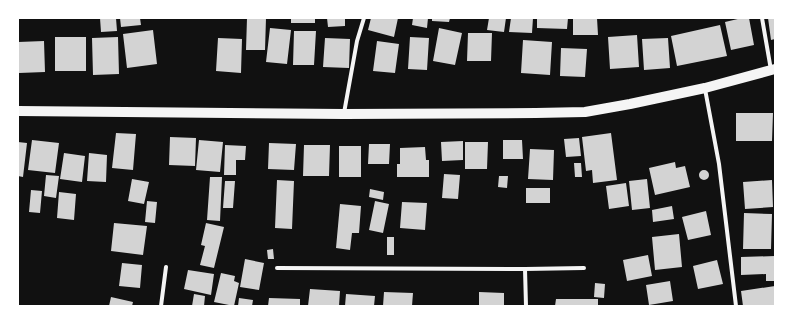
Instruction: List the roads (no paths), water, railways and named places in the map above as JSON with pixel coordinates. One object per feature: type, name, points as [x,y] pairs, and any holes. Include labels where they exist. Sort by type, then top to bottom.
[{"type":"main road","points":[[18,111],[344,114],[585,112],[705,88],[773,70]]},
{"type":"street","points":[[344,114],[357,41],[364,18]]},
{"type":"street","points":[[762,18],[773,70]]},
{"type":"street","points":[[705,88],[719,164],[736,306]]},
{"type":"street","points":[[161,306],[166,267]]},
{"type":"street","points":[[277,268],[584,268]]},
{"type":"street","points":[[525,269],[526,306]]}]
